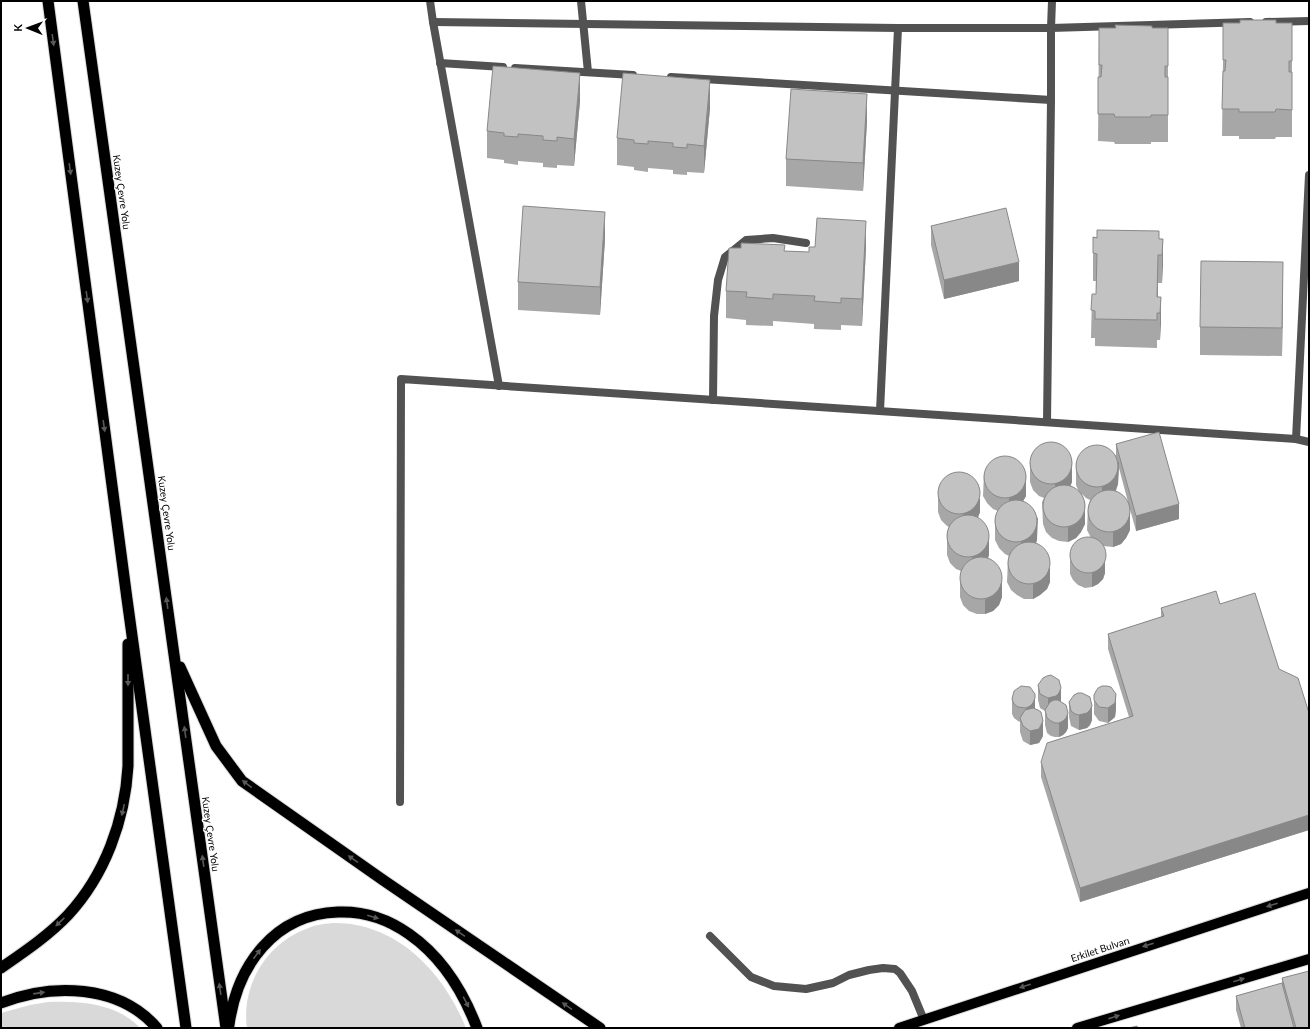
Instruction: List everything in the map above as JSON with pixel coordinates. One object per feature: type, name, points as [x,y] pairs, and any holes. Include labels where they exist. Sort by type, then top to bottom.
[{"type":"highway","points":[[48,1],[127,599],[186,1028]]},
{"type":"highway","name":"Kuzey Çevre Yolu","points":[[83,1],[227,1028]]},
{"type":"highway","points":[[1,968],[35,944],[67,916],[80,901],[101,867],[112,844],[120,820],[127,784],[127,599]]},
{"type":"highway","points":[[174,654],[216,746],[242,782],[376,876],[600,1028]]},
{"type":"highway","points":[[227,1028],[233,1001],[241,979],[249,964],[266,943],[284,928],[296,921],[312,916],[344,912],[359,913],[384,920],[409,934],[421,943],[446,969],[459,988],[470,1009],[477,1028]]},
{"type":"highway","points":[[1,1003],[29,994],[46,991],[94,993],[128,1004],[149,1018],[157,1028]]},
{"type":"main road","name":"Erkilet Bulvarı","points":[[899,1028],[1309,892]]},
{"type":"main road","points":[[1077,1028],[1309,959]]},
{"type":"street","points":[[430,1],[440,64],[499,386]]},
{"type":"street","points":[[581,1],[588,72]]},
{"type":"street","points":[[1047,422],[1052,1]]},
{"type":"street","points":[[433,22],[898,28],[1051,28],[1309,20]]},
{"type":"street","points":[[880,411],[898,28]]},
{"type":"street","points":[[440,64],[643,76]]},
{"type":"street","points":[[659,76],[1051,100]]},
{"type":"street","points":[[1296,439],[1309,175]]},
{"type":"street","points":[[713,400],[714,316],[718,280],[725,257],[746,240],[772,238],[806,243]]},
{"type":"street","points":[[400,802],[401,379],[1296,439],[1309,442]]},
{"type":"street","points":[[710,936],[751,977],[774,986],[806,989],[832,983],[849,975],[869,970],[883,968],[894,969],[900,973],[912,991],[924,1020]]},
{"type":"shaded area","points":[[333,923],[356,925],[377,931],[397,941],[415,954],[431,970],[445,988],[457,1007],[466,1028],[247,1028],[246,1012],[252,982],[259,968],[268,956],[279,945],[292,936],[312,927]]},
{"type":"shaded area","points":[[48,1002],[72,1002],[97,1005],[120,1013],[140,1028],[1,1028],[1,1013]]},
{"type":"building","points":[[1240,20],[1276,20],[1276,23],[1292,23],[1292,61],[1289,61],[1289,72],[1292,72],[1292,110],[1276,109],[1275,112],[1239,112],[1239,109],[1222,109],[1223,71],[1225,71],[1226,60],[1223,60],[1223,23],[1240,23]]},
{"type":"building","points":[[1115,25],[1168,28],[1168,66],[1165,66],[1165,77],[1168,77],[1168,115],[1151,115],[1151,117],[1115,117],[1114,114],[1098,114],[1098,77],[1101,77],[1102,65],[1099,65],[1099,28],[1116,28]]},
{"type":"building","points":[[493,66],[580,73],[574,139],[557,137],[557,141],[543,140],[543,136],[518,134],[518,137],[504,136],[504,133],[487,131]]},
{"type":"building","points":[[623,73],[710,80],[704,146],[687,144],[687,148],[673,147],[673,143],[648,141],[648,144],[634,143],[634,140],[617,138]]},
{"type":"building","points":[[791,89],[867,94],[863,163],[786,159]]},
{"type":"building","points":[[523,206],[605,212],[600,287],[518,282]]},
{"type":"building","points":[[1006,208],[1019,262],[944,280],[931,226]]},
{"type":"building","points":[[817,218],[866,221],[862,299],[841,298],[841,303],[814,301],[815,296],[773,294],[773,299],[746,297],[747,292],[726,291],[729,248],[741,248],[741,243],[785,245],[784,251],[809,252],[809,247],[815,247]]},
{"type":"building","points":[[1097,230],[1159,231],[1159,239],[1163,239],[1162,255],[1158,255],[1157,297],[1161,297],[1160,313],[1157,313],[1157,320],[1095,319],[1095,311],[1091,310],[1092,294],[1096,294],[1097,254],[1093,253],[1093,237],[1097,238]]},
{"type":"building","points":[[1201,261],[1283,262],[1282,328],[1200,327]]},
{"type":"building","points":[[1159,432],[1179,504],[1136,516],[1116,444]]},
{"type":"building","points":[[1047,442],[1055,442],[1063,445],[1069,451],[1072,463],[1069,475],[1063,481],[1055,484],[1047,484],[1039,481],[1033,475],[1030,467],[1030,459],[1033,451],[1039,445]]},
{"type":"building","points":[[1093,445],[1101,445],[1109,448],[1115,454],[1118,466],[1115,478],[1109,484],[1101,487],[1093,487],[1085,484],[1079,478],[1076,470],[1076,462],[1079,454],[1085,448]]},
{"type":"building","points":[[1001,456],[1009,456],[1017,459],[1023,465],[1026,477],[1023,489],[1017,495],[1009,498],[1001,498],[993,495],[987,489],[984,481],[984,473],[987,465],[993,459]]},
{"type":"building","points":[[955,472],[963,472],[971,475],[977,481],[980,493],[977,505],[971,511],[963,514],[955,514],[947,511],[941,505],[938,497],[938,489],[941,481],[947,475]]},
{"type":"building","points":[[1060,485],[1068,485],[1076,488],[1082,494],[1085,506],[1082,518],[1076,524],[1068,527],[1060,527],[1052,524],[1046,518],[1043,510],[1043,502],[1046,494],[1052,488]]},
{"type":"building","points":[[1105,490],[1113,490],[1121,493],[1127,499],[1130,511],[1127,523],[1121,529],[1113,532],[1105,532],[1097,529],[1091,523],[1088,515],[1088,507],[1091,499],[1097,493]]},
{"type":"building","points":[[1012,500],[1020,500],[1028,503],[1034,509],[1037,521],[1034,533],[1028,539],[1020,542],[1012,542],[1004,539],[998,533],[995,525],[995,517],[998,509],[1004,503]]},
{"type":"building","points":[[964,515],[972,515],[980,518],[986,524],[989,536],[986,548],[980,554],[972,557],[964,557],[956,554],[950,548],[947,540],[947,532],[950,524],[956,518]]},
{"type":"building","points":[[1088,537],[1101,542],[1106,555],[1101,568],[1088,573],[1075,568],[1070,555],[1075,542]]},
{"type":"building","points":[[1025,542],[1033,542],[1041,545],[1047,551],[1050,563],[1047,575],[1041,581],[1033,584],[1025,584],[1017,581],[1011,575],[1008,567],[1008,559],[1011,551],[1017,545]]},
{"type":"building","points":[[977,557],[985,557],[993,560],[999,566],[1002,578],[999,590],[993,596],[985,599],[977,599],[969,596],[963,590],[960,582],[960,574],[963,566],[969,560]]},
{"type":"building","points":[[1216,591],[1220,604],[1255,593],[1279,669],[1298,678],[1309,713],[1309,815],[1080,888],[1041,762],[1047,743],[1133,716],[1108,634],[1164,616],[1161,608]]},
{"type":"building","points":[[1051,675],[1059,680],[1061,688],[1056,696],[1048,698],[1040,694],[1038,685],[1043,678]]},
{"type":"building","points":[[1021,686],[1030,687],[1035,694],[1033,703],[1026,708],[1018,707],[1014,704],[1012,699],[1014,691]]},
{"type":"building","points":[[1102,686],[1111,687],[1116,694],[1115,703],[1108,708],[1099,707],[1094,700],[1096,691]]},
{"type":"building","points":[[1082,693],[1090,697],[1092,706],[1087,713],[1079,715],[1071,711],[1069,702],[1074,695]]},
{"type":"building","points":[[1058,700],[1066,705],[1068,713],[1066,718],[1059,723],[1055,723],[1047,718],[1045,710],[1050,702]]},
{"type":"building","points":[[1033,708],[1041,712],[1043,721],[1039,729],[1030,731],[1023,726],[1020,718],[1025,710]]},
{"type":"building","points":[[1309,971],[1309,1028],[1296,1028],[1282,978]]},
{"type":"building","points":[[1282,983],[1294,1028],[1245,1028],[1236,996]]}]
